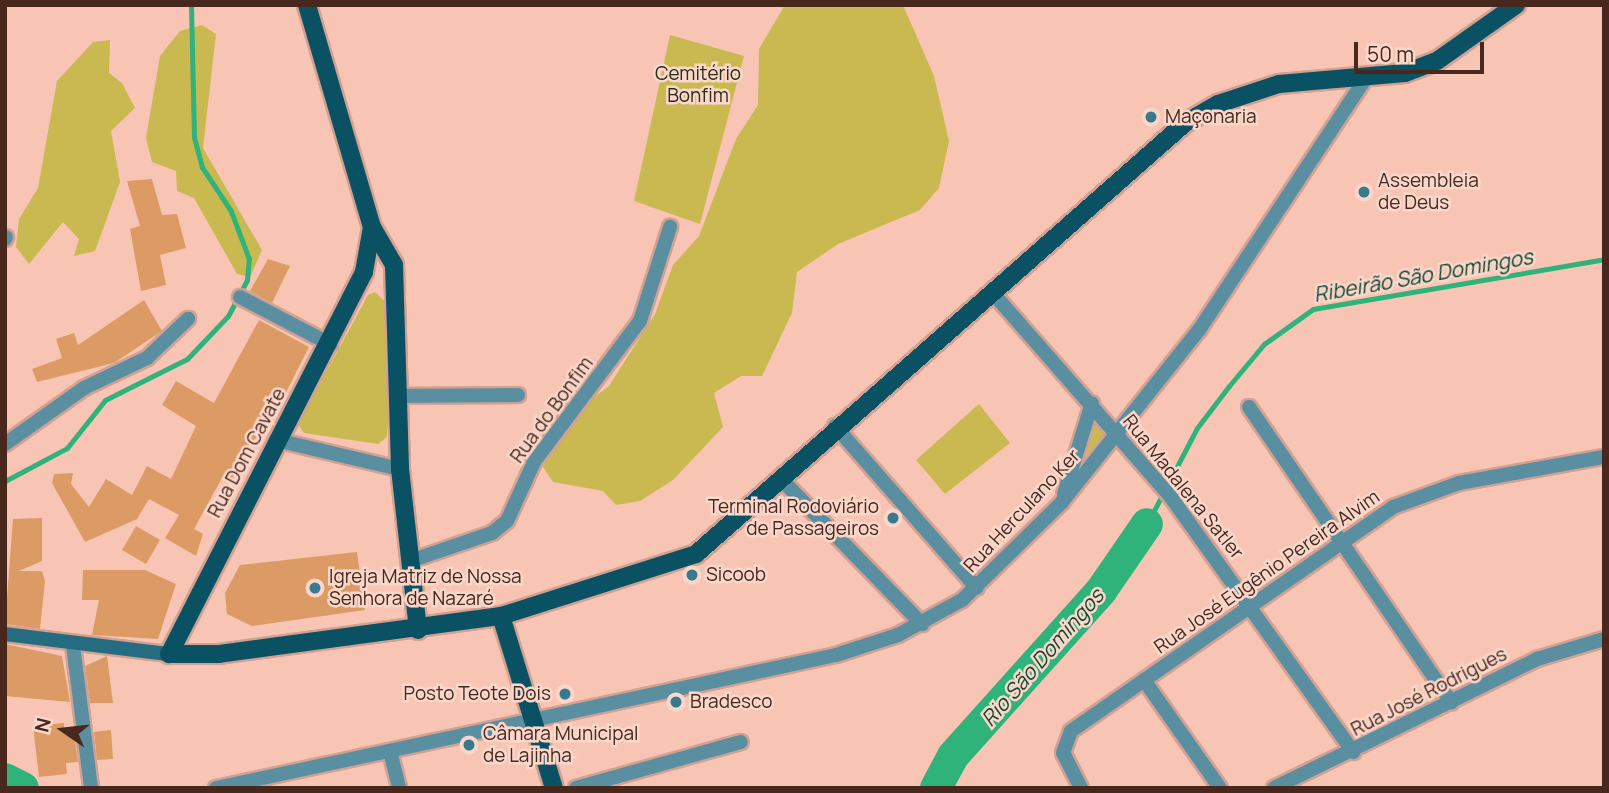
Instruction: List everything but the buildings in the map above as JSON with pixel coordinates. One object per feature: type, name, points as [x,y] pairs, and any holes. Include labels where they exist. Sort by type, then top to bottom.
[{"type":"main road","points":[[307,5],[372,227],[394,265],[400,469],[418,630]]},
{"type":"main road","points":[[5,634],[74,645],[169,654],[219,654],[418,630],[500,616],[696,554],[835,426],[1185,123],[1218,104],[1279,84],[1366,78],[1437,61],[1516,5]]},
{"type":"main road","name":"Rua Dom Cavate","points":[[169,654],[276,440],[330,344],[364,272],[372,227]]},
{"type":"main road","points":[[364,272],[394,265]]},
{"type":"main road","points":[[500,616],[554,788]]},
{"type":"street","name":"Rua Herculano Ker","points":[[216,788],[390,751],[531,717],[836,655],[922,624],[977,588],[1062,502],[1199,330],[1366,78]]},
{"type":"street","name":"Rua do Bonfim","points":[[410,561],[492,533],[507,521],[534,462],[640,321],[670,227]]},
{"type":"street","name":"Rua Madalena Satler","points":[[992,292],[1170,496],[1252,606],[1353,752]]},
{"type":"street","points":[[240,297],[330,344]]},
{"type":"street","points":[[5,444],[84,388],[147,358],[188,319]]},
{"type":"street","points":[[398,396],[518,396]]},
{"type":"street","points":[[1062,502],[1092,404]]},
{"type":"street","points":[[1249,407],[1451,702]]},
{"type":"street","points":[[835,426],[977,588]]},
{"type":"street","points":[[276,440],[400,469]]},
{"type":"street","name":"Rua José Eugênio Pereira Alvim","points":[[1081,788],[1063,753],[1066,737],[1342,540],[1423,493],[1604,457]]},
{"type":"street","points":[[780,478],[922,624]]},
{"type":"street","name":"Rua José Rodrigues","points":[[1274,788],[1353,752],[1538,659],[1603,640]]},
{"type":"street","points":[[74,645],[91,788]]},
{"type":"street","points":[[1144,680],[1220,788]]},
{"type":"street","points":[[576,788],[741,742]]},
{"type":"street","points":[[390,751],[399,788]]},
{"type":"green space","points":[[785,5],[903,5],[934,76],[949,141],[939,188],[920,210],[838,244],[797,272],[792,313],[762,376],[741,376],[714,393],[723,427],[673,480],[640,501],[616,505],[603,491],[553,482],[543,467],[554,448],[589,401],[609,386],[655,314],[673,265],[699,236],[736,139],[758,105],[759,49]]},
{"type":"green space","points":[[202,25],[216,34],[203,148],[262,250],[250,277],[237,274],[194,198],[177,191],[176,171],[152,162],[146,138],[160,56],[180,31]]},
{"type":"green space","name":"Cemitério Bonfim","points":[[670,35],[744,56],[700,224],[634,201]]},
{"type":"green space","points":[[110,40],[109,73],[122,83],[135,108],[111,131],[120,182],[95,251],[74,256],[79,239],[63,222],[29,264],[16,247],[19,219],[38,188],[57,81],[93,42]]},
{"type":"green space","points":[[375,292],[387,303],[387,437],[378,444],[304,433],[298,424],[368,295]]},
{"type":"green space","points":[[979,404],[1010,443],[945,494],[916,460]]},
{"type":"green space","points":[[1092,414],[1108,432],[1085,468]]},
{"type":"waterway","points":[[5,481],[67,448],[105,400],[187,359],[228,316],[247,280],[249,259],[231,211],[202,167],[194,137],[191,5]]},
{"type":"waterway","name":"Ribeirão São Domingos","points":[[1147,524],[1197,428],[1229,386],[1264,344],[1313,309],[1604,259]]},
{"type":"waterway","name":"Rio São Domingos","points":[[936,788],[953,756],[1101,591],[1147,524]]},
{"type":"waterway","name":"Rio São Domingos","points":[[5,779],[23,788]]},
{"type":"place","name":"Maçonaria","points":[[1151,117]]},
{"type":"place","name":"Assembleia de Deus","points":[[1364,192]]},
{"type":"place","name":"Terminal Rodoviário de Passageiros","points":[[893,518]]},
{"type":"place","name":"Sicoob","points":[[692,575]]},
{"type":"place","name":"Igreja Matriz de Nossa Senhora de Nazaré","points":[[315,588]]},
{"type":"place","name":"Posto Teote Dois","points":[[565,694]]},
{"type":"place","name":"Bradesco","points":[[676,702]]},
{"type":"place","name":"Câmara Municipal de Lajinha","points":[[469,745]]}]
